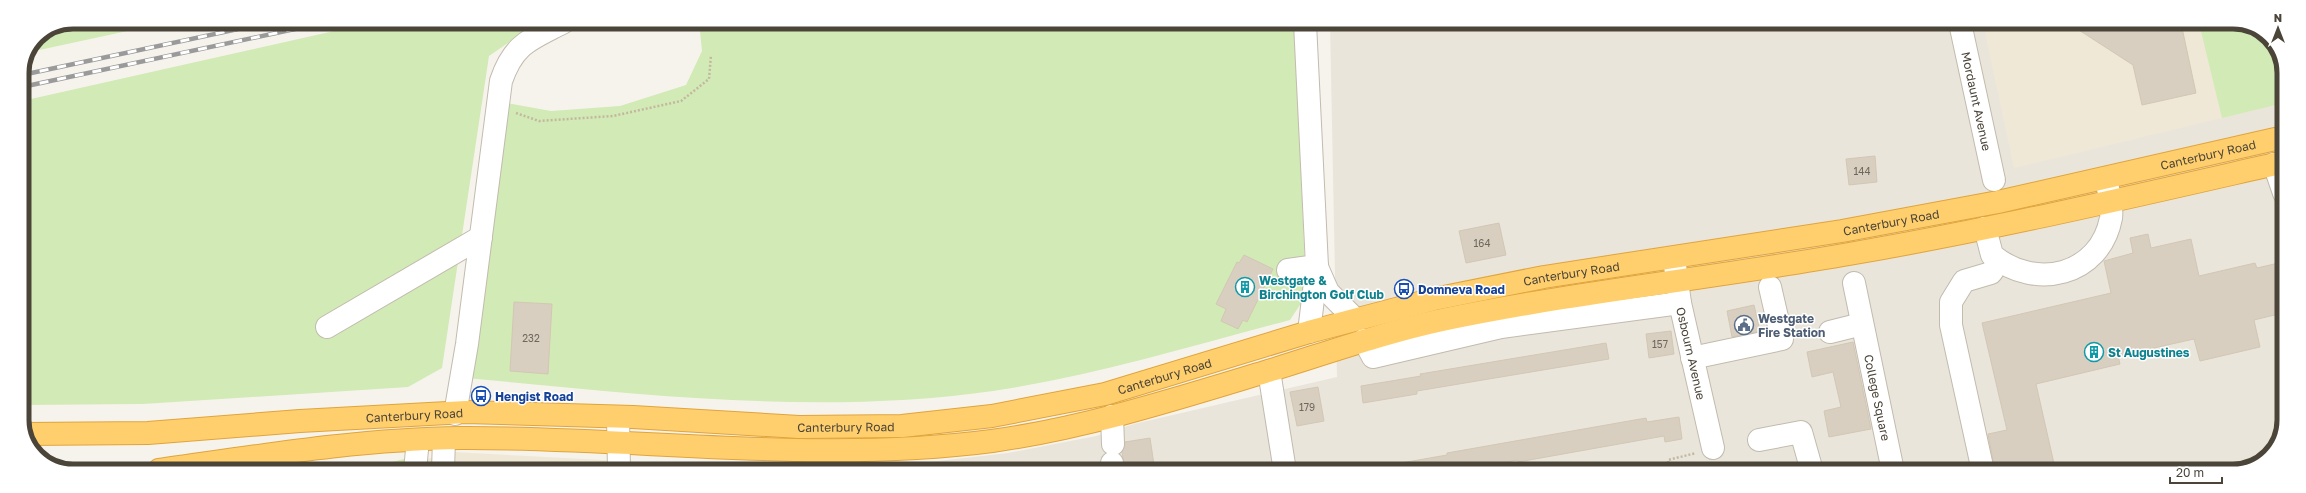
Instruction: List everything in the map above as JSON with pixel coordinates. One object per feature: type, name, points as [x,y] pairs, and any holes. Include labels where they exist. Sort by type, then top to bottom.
[{"type":"highway","name":"Canterbury Road","points":[[31,434],[148,433],[378,416],[455,414],[626,417],[799,427],[902,426],[992,416],[1105,394],[1309,332],[1434,298],[1544,277],[1842,231],[1998,202],[2277,140]]},
{"type":"highway","name":"Canterbury Road","points":[[203,464],[351,444],[444,439],[626,441],[817,452],[904,449],[996,440],[1112,416],[1269,371],[1364,340],[1441,320],[1548,301],[1849,254],[2110,202],[2277,163]]},
{"type":"street","points":[[455,414],[467,344],[499,106],[501,81],[507,62],[522,44],[551,29]]},
{"type":"street","points":[[1305,29],[1317,266],[1309,332]]},
{"type":"street","name":"Mordaunt Avenue","points":[[1961,29],[1994,180]]},
{"type":"street","points":[[1985,228],[1992,255],[1999,261],[2017,269],[2041,275],[2058,274],[2081,265],[2092,257],[2103,243],[2111,216],[2106,178]]},
{"type":"street","points":[[328,328],[481,237]]},
{"type":"street","name":"Osbourn Avenue","points":[[1674,258],[1680,303],[1713,448]]},
{"type":"street","points":[[1981,464],[1951,325],[1951,302],[1964,281],[1991,273],[1999,261]]},
{"type":"street","points":[[1288,270],[1317,266]]},
{"type":"street","points":[[1317,266],[1328,292],[1355,319]]},
{"type":"street","name":"College Square","points":[[1854,283],[1892,464]]},
{"type":"street","points":[[1692,358],[1782,339],[1770,287]]},
{"type":"street","points":[[1364,340],[1373,357],[1502,327],[1680,303]]},
{"type":"street","points":[[1830,332],[1862,324]]},
{"type":"street","points":[[1269,371],[1284,464]]},
{"type":"street","points":[[1112,416],[1114,424],[1112,459]]},
{"type":"street","points":[[620,464],[626,441],[626,417]]},
{"type":"street","points":[[1759,440],[1801,432],[1810,464]]},
{"type":"street","points":[[443,464],[444,439]]},
{"type":"street","points":[[416,464],[418,440]]},
{"type":"street","points":[[626,441],[632,464]]},
{"type":"path","points":[[499,106],[539,121],[613,116],[681,101],[709,78],[711,55]]},
{"type":"path","points":[[1668,464],[1668,460],[1713,448]]},
{"type":"shaded area","points":[[1330,29],[2234,29],[2247,31],[2258,37],[2258,48],[2270,48],[2276,61],[2277,420],[2274,437],[2270,445],[2260,455],[2247,462],[2239,464],[901,464],[1008,453],[1096,436],[1134,424],[1337,377]]},
{"type":"shaded area","points":[[1984,29],[2234,29],[2247,31],[2258,37],[2258,48],[2270,48],[2274,56],[2277,70],[2277,105],[2014,168]]},
{"type":"shaded area","points":[[454,452],[641,462],[640,464],[427,464],[427,459]]},
{"type":"shaded area","points":[[653,462],[758,464],[653,464]]},
{"type":"green space","points":[[137,29],[34,51],[48,36],[64,30]]},
{"type":"green space","points":[[343,29],[528,29],[489,56],[442,368],[408,387],[143,404],[29,405],[29,99]]},
{"type":"green space","points":[[700,29],[1295,29],[1306,296],[1290,320],[1179,350],[1105,369],[1030,385],[993,391],[927,398],[861,402],[729,400],[663,396],[466,378],[507,103],[551,111],[620,106],[686,85],[702,51]]},
{"type":"green space","points":[[2200,29],[2234,29],[2247,31],[2258,37],[2258,48],[2270,48],[2276,61],[2277,105],[2222,118]]},
{"type":"green space","points":[[408,458],[408,464],[384,464]]},
{"type":"building","points":[[2077,29],[2182,29],[2196,93],[2142,105],[2133,65]]},
{"type":"building","points":[[1875,156],[1877,182],[1849,185],[1846,159]]},
{"type":"building","points":[[1499,223],[1506,255],[1466,263],[1459,231]]},
{"type":"building","name":"St Augustines","points":[[2148,234],[2151,248],[2191,239],[2199,276],[2255,263],[2257,268],[2277,263],[2277,314],[2254,320],[2260,347],[2200,361],[2194,339],[2118,356],[2120,364],[2036,384],[2054,464],[1994,464],[1988,434],[2007,430],[1982,323],[2111,293],[2104,261],[2133,253],[2130,238]]},
{"type":"building","name":"Westgate & Birchington Golf Club","points":[[1244,255],[1273,269],[1247,322],[1243,320],[1238,329],[1221,321],[1226,309],[1216,304],[1237,262],[1239,263]]},
{"type":"building","points":[[514,302],[552,304],[548,374],[510,371]]},
{"type":"building","name":"Westgate Fire Station","points":[[1754,305],[1760,331],[1732,337],[1727,311]]},
{"type":"building","points":[[1671,331],[1674,354],[1649,358],[1646,334]]},
{"type":"building","points":[[1853,342],[1871,429],[1829,437],[1824,411],[1841,407],[1833,372],[1812,377],[1807,352]]},
{"type":"building","points":[[1606,343],[1609,359],[1417,391],[1417,394],[1363,403],[1361,386],[1421,376],[1420,374]]},
{"type":"building","points":[[1318,387],[1324,421],[1297,426],[1290,392]]},
{"type":"building","points":[[1679,417],[1682,439],[1665,442],[1664,436],[1518,462],[1518,460],[1495,464],[1401,464],[1447,455],[1447,453],[1646,418],[1647,422]]},
{"type":"building","points":[[1150,438],[1154,464],[1124,464],[1122,452],[1125,442]]},
{"type":"railway","points":[[29,74],[238,29]]},
{"type":"railway","points":[[29,86],[295,29]]},
{"type":"place","name":"Westgate & Birchington Golf Club","points":[[1245,287]]},
{"type":"place","name":"Domneva Road","points":[[1404,289]]},
{"type":"place","name":"Westgate Fire Station","points":[[1744,325]]},
{"type":"place","name":"St Augustines","points":[[2094,352]]},
{"type":"place","name":"Hengist Road","points":[[481,396]]}]
